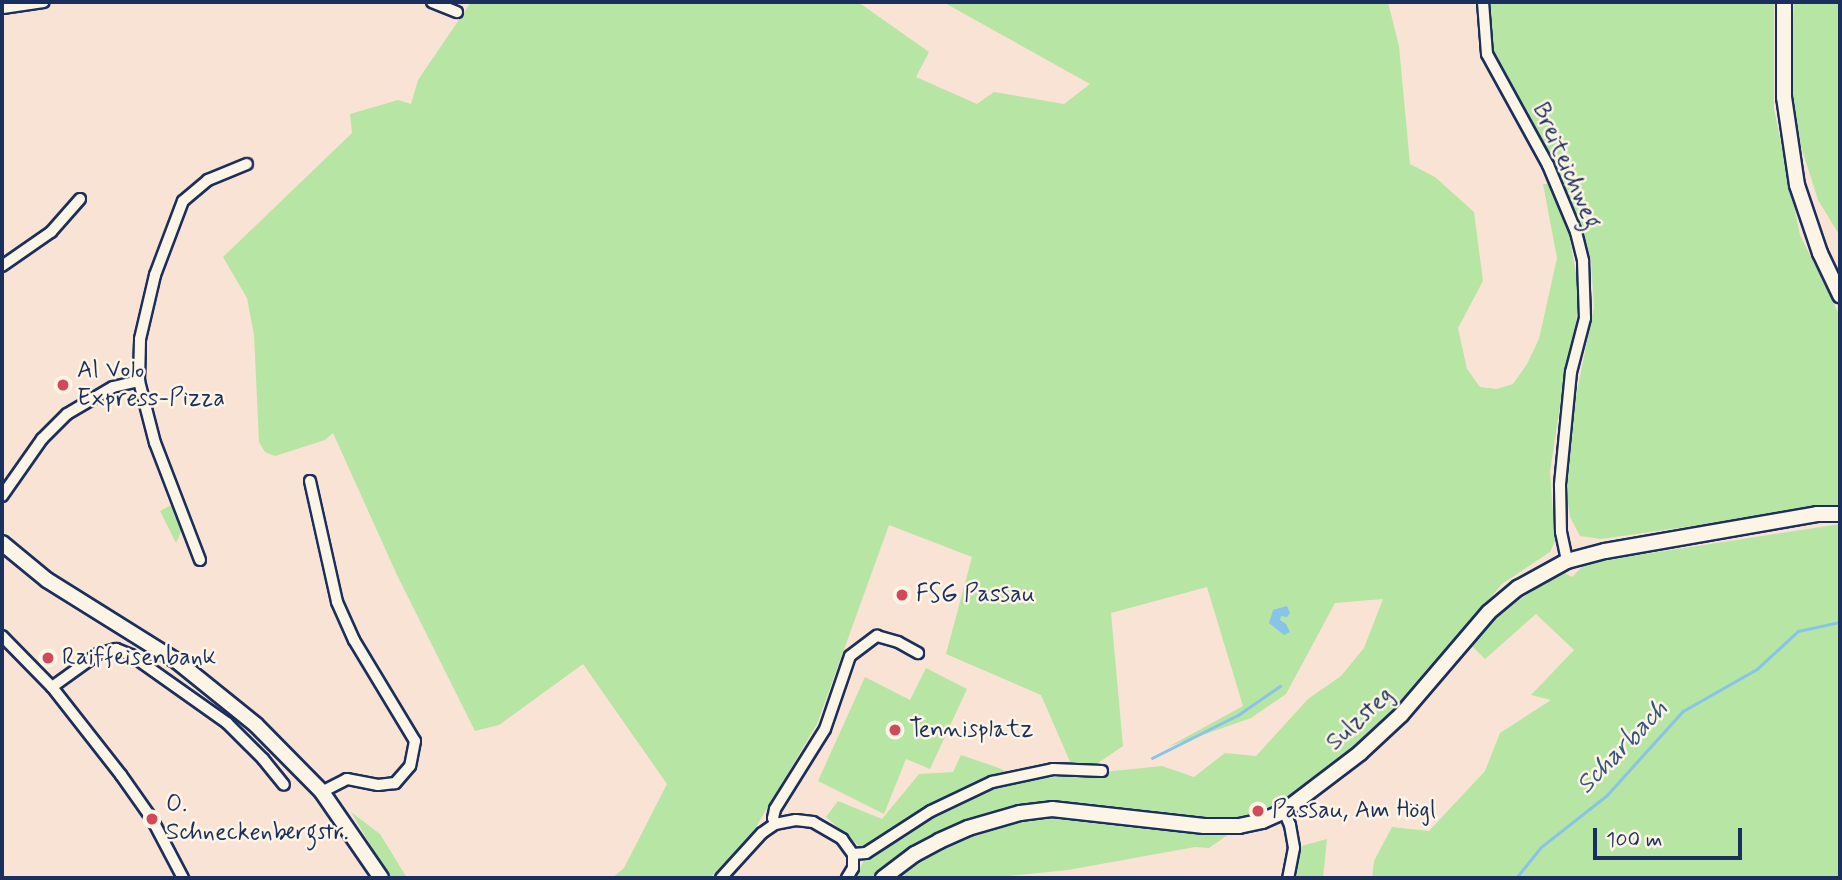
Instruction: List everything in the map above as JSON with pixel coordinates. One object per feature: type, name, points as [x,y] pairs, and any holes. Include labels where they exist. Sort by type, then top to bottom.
[{"type":"street","points":[[4,2],[2,10],[44,2]]},
{"type":"street","points":[[432,2],[457,12]]},
{"type":"street","name":"Breiteichweg","points":[[1483,2],[1488,54],[1548,165],[1576,232],[1583,261],[1585,318],[1571,372],[1560,485],[1561,533],[1567,561]]},
{"type":"street","points":[[1784,2],[1784,97],[1797,185],[1820,253],[1840,295]]},
{"type":"street","points":[[200,560],[155,443],[139,381],[140,339],[146,306],[166,240],[183,201],[208,180],[247,164]]},
{"type":"street","points":[[2,266],[51,232],[80,199]]},
{"type":"street","points":[[2,496],[42,439],[67,414],[113,387],[139,381]]},
{"type":"street","points":[[310,481],[337,602],[354,640],[415,741],[410,766],[396,783],[378,785],[347,779],[322,792]]},
{"type":"street","name":"Sulzsteg","points":[[883,878],[915,854],[939,841],[968,828],[1020,813],[1052,809],[1224,827],[1262,821],[1284,811],[1360,753],[1393,722],[1489,612],[1518,589],[1567,561],[1605,551],[1816,514],[1840,514]]},
{"type":"street","points":[[2,543],[47,580],[178,662],[222,695],[281,748],[322,792],[382,878]]},
{"type":"street","points":[[2,636],[52,687],[152,819],[182,878]]},
{"type":"street","points":[[775,824],[775,809],[825,729],[850,656],[877,636],[898,642],[918,653]]},
{"type":"street","points":[[52,687],[98,654],[116,649],[131,655],[227,723],[263,759],[284,785]]},
{"type":"street","points":[[853,854],[866,853],[931,811],[992,782],[1053,769],[1102,771]]},
{"type":"street","points":[[1284,811],[1290,825],[1294,848],[1288,878]]},
{"type":"street","points":[[721,878],[762,833],[775,824],[796,820],[813,822],[842,839],[853,854],[853,868],[848,878]]},
{"type":"green space","points":[[471,2],[858,2],[929,52],[916,77],[977,104],[994,92],[1064,104],[1090,84],[943,2],[1388,2],[1399,46],[1410,164],[1435,177],[1474,212],[1483,281],[1458,328],[1467,369],[1480,387],[1497,389],[1513,384],[1527,364],[1539,339],[1557,258],[1543,184],[1550,184],[1568,228],[1579,291],[1575,334],[1565,373],[1550,472],[1555,541],[1550,552],[1502,584],[1412,692],[1367,739],[1273,809],[1249,819],[1212,820],[1079,804],[1020,807],[982,816],[940,833],[896,858],[871,878],[854,878],[868,854],[826,817],[838,801],[882,819],[919,774],[953,772],[961,755],[1025,780],[1162,766],[1194,777],[1225,753],[1256,756],[1308,699],[1341,676],[1364,648],[1383,599],[1335,603],[1286,694],[1251,718],[1168,747],[1243,706],[1207,587],[1111,613],[1123,746],[1098,763],[1071,764],[1041,695],[946,654],[972,557],[889,525],[817,724],[750,837],[710,878],[612,878],[624,868],[667,784],[583,664],[499,725],[475,731],[397,575],[333,433],[325,440],[275,456],[265,452],[259,442],[254,335],[247,298],[223,257],[352,133],[350,114],[398,100],[411,104],[418,80]]},
{"type":"green space","points":[[1488,2],[1774,2],[1774,109],[1800,235],[1840,316],[1840,505],[1601,539],[1580,536],[1570,517],[1565,480],[1571,421],[1594,307],[1591,260],[1575,215],[1541,143],[1499,75],[1492,47]]},
{"type":"green space","points":[[1794,2],[1840,2],[1840,236],[1818,200],[1799,140],[1790,70]]},
{"type":"green space","points":[[175,503],[184,525],[176,543],[160,511]]},
{"type":"green space","points":[[1840,524],[1840,878],[1372,878],[1374,861],[1392,827],[1429,831],[1485,771],[1500,733],[1551,700],[1531,695],[1574,650],[1536,614],[1485,659],[1472,646],[1496,618],[1541,584],[1563,572],[1572,577],[1586,563]]},
{"type":"green space","name":"Tennisplatz","points":[[926,668],[967,689],[930,769],[906,759],[884,814],[818,781],[865,677],[910,700]]},
{"type":"green space","points":[[351,812],[380,834],[407,878],[390,878]]},
{"type":"green space","points":[[1040,815],[1216,834],[1232,832],[1209,848],[1195,847],[1068,870],[989,878],[891,878],[913,861],[972,834]]},
{"type":"green space","points":[[1327,839],[1323,878],[1288,878],[1294,848]]},
{"type":"water","points":[[1287,606],[1290,613],[1287,617],[1281,616],[1280,620],[1290,632],[1284,635],[1269,623],[1273,610]]},
{"type":"waterway","name":"Scharbach","points":[[1516,878],[1540,848],[1607,795],[1683,711],[1757,669],[1798,631],[1840,622]]},
{"type":"waterway","points":[[1152,758],[1238,715],[1280,686]]},
{"type":"place","name":"Al Volo Express-Pizza","points":[[63,385]]},
{"type":"place","name":"FSG Passau","points":[[902,595]]},
{"type":"place","name":"Raiffeisenbank","points":[[48,658]]},
{"type":"place","name":"Tennisplatz","points":[[895,730]]},
{"type":"place","name":"Passau, Am Högl","points":[[1258,811]]},
{"type":"place","name":"O. Schneckenbergstr.","points":[[152,819]]}]
